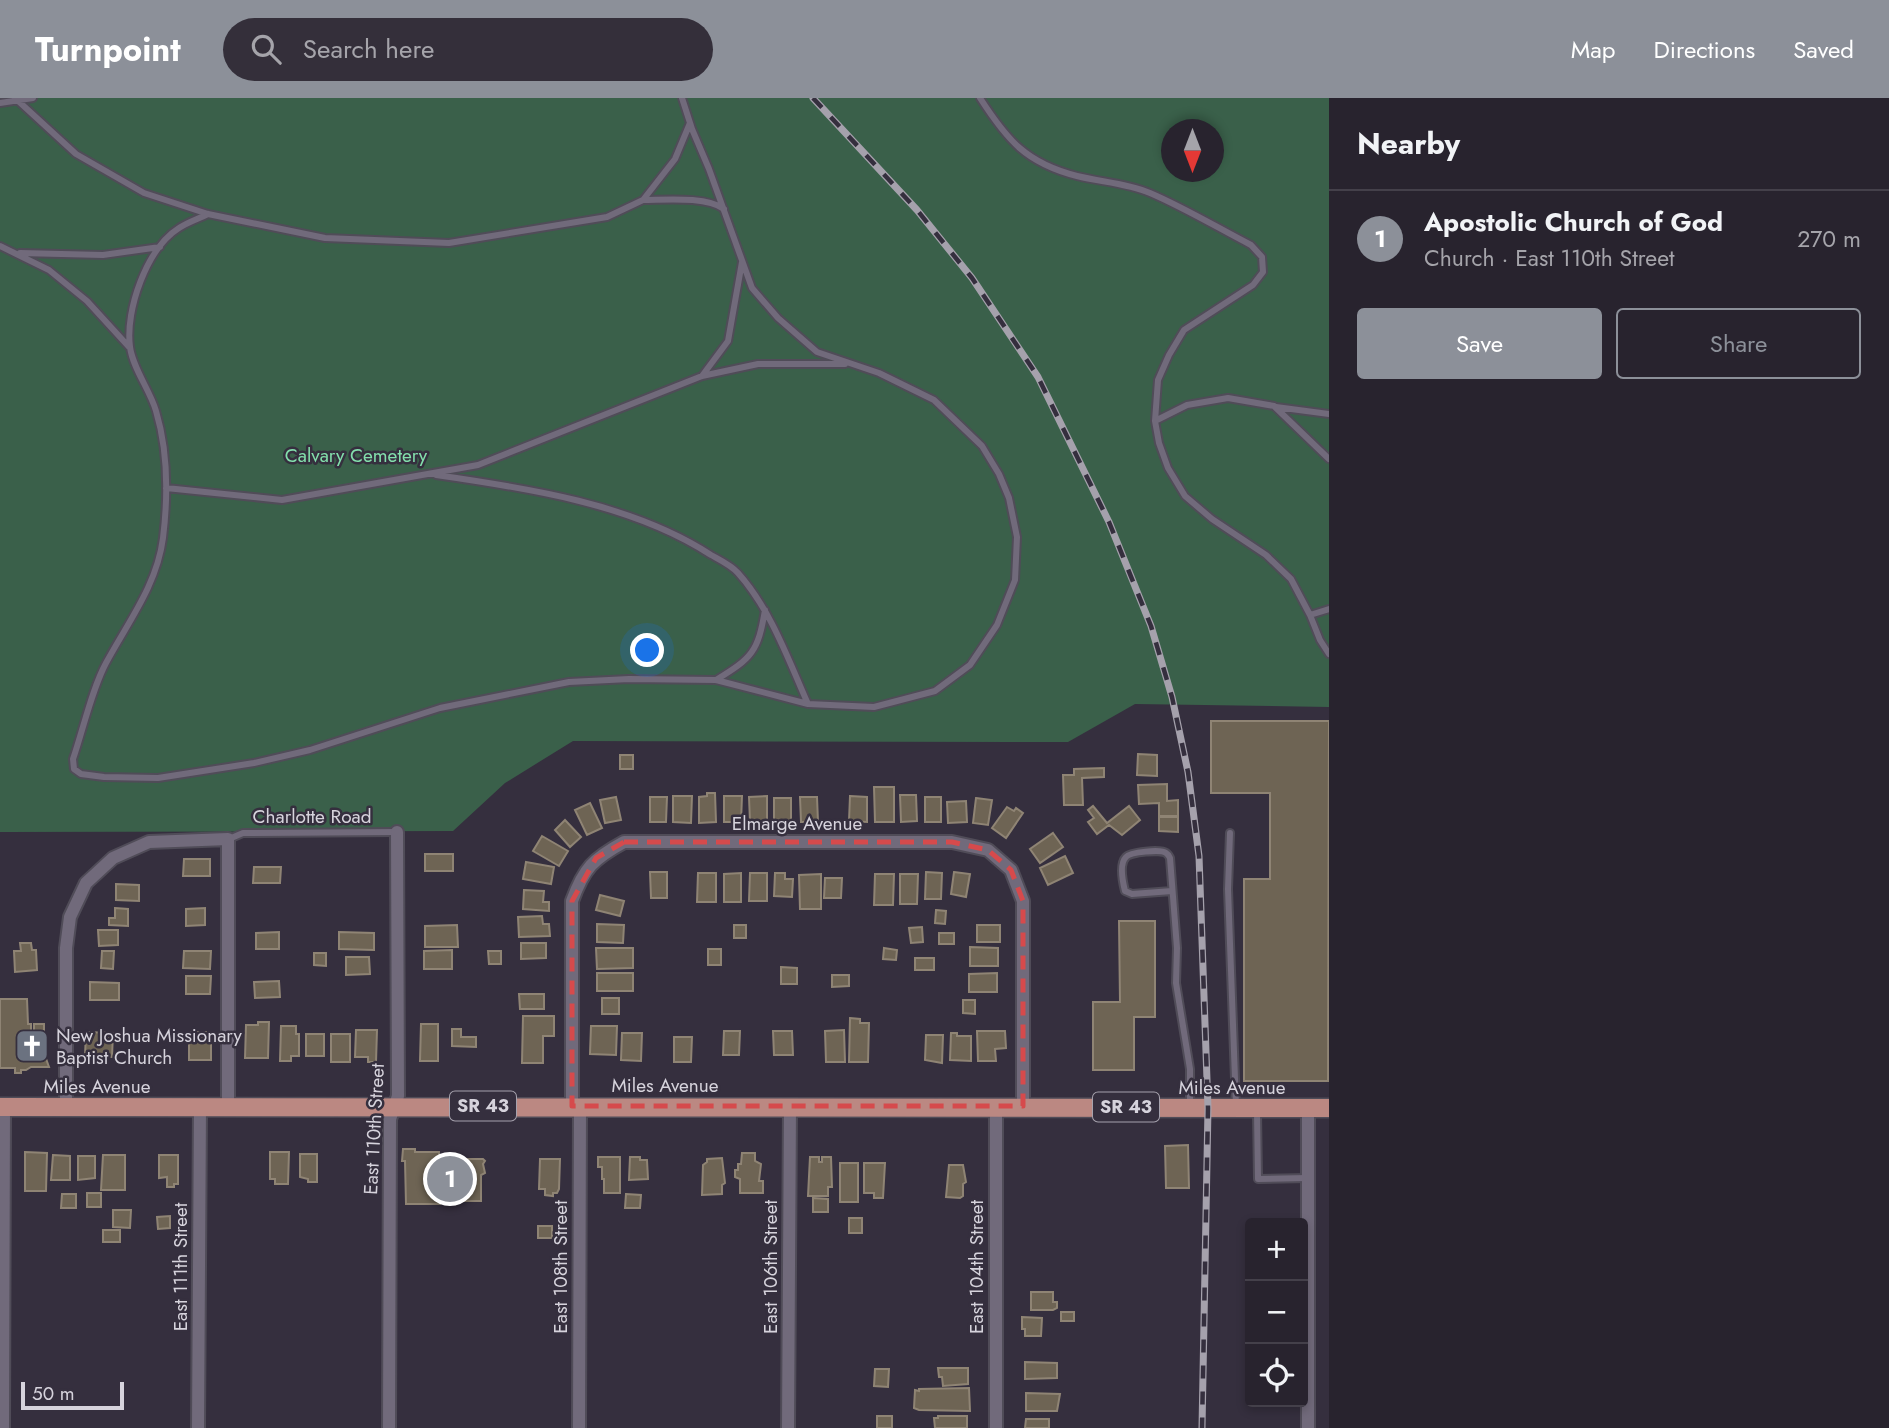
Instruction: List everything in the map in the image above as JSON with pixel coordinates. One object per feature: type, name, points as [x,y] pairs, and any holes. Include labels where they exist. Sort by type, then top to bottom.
[{"type":"main road","name":"Miles Avenue","points":[[2,1107],[1329,1108]]},
{"type":"street","name":"East 110th Street","points":[[389,1428],[390,1126],[398,1096],[397,832]]},
{"type":"street","points":[[65,1107],[66,948],[70,917],[86,883],[113,858],[149,842],[228,839],[228,1106]]},
{"type":"street","name":"Elmarge Avenue","points":[[576,1106],[572,901],[580,877],[596,858],[624,842],[952,842],[988,850],[1012,870],[1023,901],[1023,1106]]},
{"type":"street","name":"East 111th Street","points":[[198,1428],[200,1106]]},
{"type":"street","name":"East 108th Street","points":[[576,1106],[579,1428]]},
{"type":"street","name":"East 106th Street","points":[[788,1428],[790,1106]]},
{"type":"street","name":"East 104th Street","points":[[996,1106],[996,1428]]},
{"type":"street","points":[[2,1107],[3,1428]]},
{"type":"street","points":[[1308,1108],[1308,1428]]},
{"type":"lane","points":[[0,103],[33,98]]},
{"type":"lane","points":[[0,246],[49,270],[87,302],[130,348],[156,411],[166,461],[160,556],[146,595],[104,666],[73,759],[74,769],[81,774],[158,778],[254,763],[310,750],[440,708],[569,682],[629,679],[716,680],[808,704],[874,707],[935,691],[970,666],[998,625],[1015,580],[1017,537],[1009,498],[999,474],[982,446],[934,400],[879,373],[817,352],[778,318],[752,288],[682,98]]},
{"type":"lane","points":[[980,98],[1001,131],[1019,149],[1045,164],[1075,176],[1150,192],[1251,245],[1262,257],[1263,272],[1253,285],[1184,330],[1158,380],[1155,421],[1168,468],[1185,496],[1212,519],[1266,555],[1291,579],[1329,654]]},
{"type":"lane","points":[[16,99],[76,154],[144,193],[208,214],[325,238],[449,243],[607,217],[643,200],[718,204],[723,209]]},
{"type":"lane","points":[[643,200],[675,159],[690,123]]},
{"type":"lane","points":[[130,348],[130,318],[138,287],[160,247],[177,229],[208,214]]},
{"type":"lane","points":[[14,253],[103,256],[160,247]]},
{"type":"lane","points":[[702,376],[728,341],[742,260]]},
{"type":"lane","points":[[166,488],[282,500],[478,465],[702,376],[758,363],[851,363]]},
{"type":"lane","points":[[1155,421],[1187,405],[1228,398],[1329,414]]},
{"type":"lane","points":[[1274,406],[1329,458]]},
{"type":"lane","points":[[428,473],[568,500],[629,515],[684,537],[736,571],[765,610],[808,704]]},
{"type":"lane","points":[[1310,615],[1329,609]]},
{"type":"lane","points":[[716,680],[744,663],[761,638],[765,610]]},
{"type":"lane","name":"Charlotte Road","points":[[228,839],[243,833],[397,832]]},
{"type":"lane","points":[[1230,833],[1228,889],[1236,1108]]},
{"type":"lane","points":[[1172,891],[1132,894],[1125,891],[1122,864],[1125,857],[1161,851],[1167,853],[1170,858],[1177,948],[1176,983],[1190,1069],[1190,1108]]},
{"type":"lane","points":[[1257,1108],[1258,1179],[1308,1178]]},
{"type":"highlighted area","points":[[624,842],[952,842],[988,850],[1011,870],[1023,901],[1023,1106],[572,1106],[572,901],[596,858]]},
{"type":"green space","name":"Calvary Cemetery","points":[[0,98],[1329,98],[1329,707],[1135,704],[1068,742],[573,741],[505,783],[453,831],[0,832]]},
{"type":"building","points":[[1211,721],[1329,721],[1328,1081],[1244,1081],[1244,879],[1270,879],[1270,793],[1211,793]]},
{"type":"building","points":[[1138,754],[1157,755],[1157,776],[1137,775]]},
{"type":"building","points":[[620,755],[633,755],[633,769],[620,769]]},
{"type":"building","points":[[1104,768],[1104,777],[1082,778],[1083,805],[1064,805],[1063,775],[1074,775],[1074,769]]},
{"type":"building","points":[[1167,784],[1167,801],[1178,800],[1178,816],[1159,816],[1159,803],[1139,804],[1138,785]]},
{"type":"building","points":[[874,787],[894,787],[894,822],[875,822]]},
{"type":"building","points":[[707,793],[715,793],[716,822],[699,823],[699,797],[707,796]]},
{"type":"building","points":[[900,795],[916,795],[917,821],[901,822]]},
{"type":"building","points":[[673,796],[692,796],[691,823],[673,822]]},
{"type":"building","points":[[724,796],[742,796],[741,822],[724,822]]},
{"type":"building","points":[[767,796],[767,822],[750,822],[749,797]]},
{"type":"building","points":[[850,796],[867,797],[867,822],[849,821]]},
{"type":"building","points":[[616,797],[621,820],[605,823],[600,800]]},
{"type":"building","points":[[650,797],[667,797],[666,822],[650,822]]},
{"type":"building","points":[[800,797],[817,797],[818,822],[801,822]]},
{"type":"building","points":[[925,797],[941,797],[941,822],[925,822]]},
{"type":"building","points":[[774,798],[791,798],[791,822],[774,821]]},
{"type":"building","points":[[976,798],[992,800],[988,825],[973,823]]},
{"type":"building","points":[[966,801],[967,822],[948,823],[947,802]]},
{"type":"building","points":[[590,803],[602,828],[587,835],[575,810]]},
{"type":"building","points":[[1093,806],[1107,823],[1129,806],[1140,820],[1122,835],[1109,825],[1097,834],[1088,822],[1094,818],[1088,810]]},
{"type":"building","points":[[1007,807],[1014,811],[1016,808],[1023,813],[1006,838],[992,828]]},
{"type":"building","points":[[1159,817],[1178,817],[1178,832],[1159,831]]},
{"type":"building","points":[[565,820],[581,837],[570,847],[555,830]]},
{"type":"building","points":[[1053,833],[1063,847],[1040,863],[1030,849]]},
{"type":"building","points":[[542,836],[568,851],[559,866],[533,851]]},
{"type":"building","points":[[425,854],[453,854],[453,871],[425,871]]},
{"type":"building","points":[[1065,856],[1073,873],[1048,885],[1040,868]]},
{"type":"building","points":[[184,859],[210,859],[210,876],[183,876]]},
{"type":"building","points":[[526,862],[554,867],[551,884],[523,879]]},
{"type":"building","points":[[254,867],[281,867],[280,883],[253,883]]},
{"type":"building","points":[[650,872],[667,872],[667,898],[651,898]]},
{"type":"building","points":[[926,872],[942,873],[941,899],[925,899]]},
{"type":"building","points":[[954,872],[970,874],[966,897],[951,894]]},
{"type":"building","points":[[698,873],[716,873],[716,902],[697,902]]},
{"type":"building","points":[[741,873],[741,902],[724,902],[724,874]]},
{"type":"building","points":[[750,873],[767,873],[767,901],[749,901]]},
{"type":"building","points":[[775,873],[785,873],[785,879],[793,879],[792,897],[774,896]]},
{"type":"building","points":[[821,874],[821,909],[800,909],[799,875]]},
{"type":"building","points":[[875,874],[894,874],[893,905],[874,905]]},
{"type":"building","points":[[900,874],[918,874],[917,904],[900,904]]},
{"type":"building","points":[[825,878],[842,878],[841,898],[824,898]]},
{"type":"building","points":[[116,884],[139,885],[139,901],[116,900]]},
{"type":"building","points":[[524,890],[544,891],[543,902],[549,902],[549,911],[523,909]]},
{"type":"building","points":[[600,895],[624,901],[620,916],[596,910]]},
{"type":"building","points":[[115,908],[128,909],[128,926],[109,925],[109,918],[115,918]]},
{"type":"building","points":[[205,908],[205,925],[186,926],[186,909]]},
{"type":"building","points":[[936,910],[946,911],[945,924],[935,923]]},
{"type":"building","points":[[542,916],[543,924],[549,924],[550,936],[519,937],[518,917]]},
{"type":"building","points":[[1119,921],[1155,921],[1155,1017],[1134,1017],[1134,1070],[1093,1070],[1093,1002],[1120,1002]]},
{"type":"building","points":[[597,924],[624,925],[623,943],[597,942]]},
{"type":"building","points":[[457,925],[458,947],[425,947],[425,926]]},
{"type":"building","points":[[734,925],[746,925],[746,938],[734,938]]},
{"type":"building","points":[[977,925],[1000,925],[1000,942],[977,942]]},
{"type":"building","points":[[922,927],[923,942],[911,943],[909,928]]},
{"type":"building","points":[[98,930],[118,930],[118,945],[99,946]]},
{"type":"building","points":[[279,932],[279,949],[256,949],[256,933]]},
{"type":"building","points":[[339,932],[374,933],[374,950],[339,949]]},
{"type":"building","points":[[939,933],[954,933],[954,944],[939,944]]},
{"type":"building","points":[[20,943],[31,943],[32,950],[36,950],[37,970],[15,972],[14,951],[21,951]]},
{"type":"building","points":[[521,943],[546,943],[546,958],[521,959]]},
{"type":"building","points":[[970,947],[998,948],[998,966],[970,966]]},
{"type":"building","points":[[596,948],[633,948],[633,968],[597,969]]},
{"type":"building","points":[[884,948],[897,950],[896,960],[883,959]]},
{"type":"building","points":[[708,949],[721,949],[721,965],[708,965]]},
{"type":"building","points":[[452,950],[452,969],[424,969],[424,951]]},
{"type":"building","points":[[102,951],[114,951],[113,969],[101,968]]},
{"type":"building","points":[[184,951],[211,951],[210,969],[183,968]]},
{"type":"building","points":[[488,951],[501,951],[501,964],[489,964]]},
{"type":"building","points":[[314,953],[326,953],[326,966],[314,965]]},
{"type":"building","points":[[346,957],[369,957],[370,974],[346,975]]},
{"type":"building","points":[[915,958],[934,958],[934,970],[915,970]]},
{"type":"building","points":[[781,967],[797,968],[797,984],[781,984]]},
{"type":"building","points":[[597,973],[633,973],[633,991],[597,991]]},
{"type":"building","points":[[997,973],[997,992],[969,992],[969,974]]},
{"type":"building","points":[[832,975],[849,975],[849,986],[832,987]]},
{"type":"building","points":[[186,976],[211,976],[210,994],[186,994]]},
{"type":"building","points":[[279,981],[280,997],[255,998],[254,982]]},
{"type":"building","points":[[90,982],[119,983],[119,1000],[90,1000]]},
{"type":"building","points":[[519,994],[544,994],[544,1009],[520,1009]]},
{"type":"building","points":[[602,998],[619,998],[619,1014],[602,1014]]},
{"type":"building","points":[[0,999],[27,999],[28,1024],[31,1024],[31,1031],[34,1031],[34,1024],[44,1024],[44,1053],[49,1067],[31,1067],[21,1070],[21,1073],[15,1073],[15,1068],[0,1068]]},
{"type":"building","points":[[963,1000],[975,1000],[975,1014],[963,1013]]},
{"type":"building","points":[[523,1016],[554,1016],[554,1036],[543,1036],[543,1063],[522,1063]]},
{"type":"building","points":[[850,1018],[860,1019],[860,1023],[869,1023],[868,1062],[849,1062]]},
{"type":"building","points":[[258,1022],[269,1022],[268,1058],[245,1058],[246,1025],[258,1025]]},
{"type":"building","points":[[421,1024],[438,1024],[438,1061],[420,1061]]},
{"type":"building","points":[[281,1026],[296,1026],[296,1034],[299,1034],[299,1056],[291,1056],[291,1061],[280,1061]]},
{"type":"building","points":[[591,1026],[617,1026],[616,1055],[590,1054]]},
{"type":"building","points":[[452,1029],[461,1029],[461,1037],[476,1037],[476,1047],[452,1046]]},
{"type":"building","points":[[356,1030],[377,1030],[376,1062],[368,1062],[368,1057],[355,1057]]},
{"type":"building","points":[[844,1030],[845,1062],[826,1062],[825,1031]]},
{"type":"building","points":[[724,1031],[740,1031],[739,1055],[723,1055]]},
{"type":"building","points":[[773,1031],[792,1031],[793,1055],[774,1055]]},
{"type":"building","points":[[977,1031],[1005,1031],[1006,1048],[995,1049],[996,1061],[978,1061]]},
{"type":"building","points":[[86,1032],[113,1033],[112,1057],[85,1056]]},
{"type":"building","points":[[189,1032],[211,1032],[211,1060],[189,1060]]},
{"type":"building","points":[[622,1033],[642,1033],[641,1061],[621,1060]]},
{"type":"building","points":[[951,1033],[971,1036],[971,1061],[950,1060]]},
{"type":"building","points":[[306,1034],[324,1034],[324,1056],[306,1056]]},
{"type":"building","points":[[331,1034],[350,1034],[350,1062],[331,1062]]},
{"type":"building","points":[[926,1035],[943,1035],[942,1063],[925,1060]]},
{"type":"building","points":[[674,1037],[692,1037],[691,1062],[674,1062]]},
{"type":"building","points":[[1188,1145],[1189,1188],[1166,1188],[1165,1146]]},
{"type":"building","points":[[403,1149],[439,1152],[439,1159],[483,1159],[485,1173],[481,1175],[481,1201],[406,1204]]},
{"type":"building","points":[[25,1152],[47,1153],[46,1191],[25,1191]]},
{"type":"building","points":[[270,1152],[289,1152],[288,1184],[275,1184],[275,1179],[270,1179]]},
{"type":"building","points":[[742,1153],[755,1153],[755,1161],[761,1164],[759,1181],[763,1181],[763,1193],[740,1193],[740,1179],[735,1177],[735,1170],[738,1170],[738,1164],[741,1164]]},
{"type":"building","points":[[300,1154],[317,1154],[317,1182],[308,1182],[308,1179],[300,1177]]},
{"type":"building","points":[[53,1155],[70,1156],[70,1180],[51,1180]]},
{"type":"building","points":[[103,1155],[125,1155],[125,1190],[101,1190]]},
{"type":"building","points":[[159,1155],[178,1155],[178,1184],[174,1184],[174,1187],[167,1187],[167,1177],[159,1178]]},
{"type":"building","points":[[78,1156],[95,1156],[95,1178],[78,1180]]},
{"type":"building","points":[[598,1157],[620,1157],[620,1193],[604,1193],[602,1167],[598,1167]]},
{"type":"building","points":[[630,1157],[647,1160],[648,1179],[629,1180]]},
{"type":"building","points":[[810,1157],[819,1157],[819,1162],[822,1162],[822,1157],[831,1157],[832,1187],[828,1187],[828,1196],[808,1196]]},
{"type":"building","points":[[722,1158],[725,1183],[722,1185],[722,1194],[702,1195],[703,1165],[707,1159]]},
{"type":"building","points":[[540,1159],[560,1159],[559,1189],[553,1196],[545,1195],[545,1189],[539,1189]]},
{"type":"building","points":[[840,1163],[858,1163],[858,1202],[840,1202]]},
{"type":"building","points":[[864,1163],[885,1163],[883,1198],[874,1198],[874,1193],[864,1193]]},
{"type":"building","points":[[949,1165],[963,1165],[966,1182],[963,1184],[963,1196],[960,1198],[946,1197]]},
{"type":"building","points":[[87,1193],[101,1193],[101,1207],[87,1207]]},
{"type":"building","points":[[62,1194],[76,1194],[76,1208],[61,1208]]},
{"type":"building","points":[[626,1194],[641,1195],[640,1208],[625,1208]]},
{"type":"building","points":[[813,1198],[828,1199],[828,1212],[813,1212]]},
{"type":"building","points":[[113,1210],[131,1210],[130,1228],[113,1227]]},
{"type":"building","points":[[170,1216],[170,1228],[158,1229],[157,1217]]},
{"type":"building","points":[[849,1218],[862,1218],[862,1233],[849,1233]]},
{"type":"building","points":[[538,1226],[552,1226],[552,1238],[538,1238]]},
{"type":"building","points":[[103,1230],[120,1230],[120,1242],[103,1242]]},
{"type":"building","points":[[1031,1292],[1053,1292],[1053,1302],[1057,1302],[1057,1308],[1031,1310]]},
{"type":"building","points":[[1061,1312],[1074,1312],[1074,1321],[1061,1321]]},
{"type":"building","points":[[1022,1317],[1042,1318],[1041,1336],[1025,1336]]},
{"type":"building","points":[[1025,1362],[1057,1363],[1057,1378],[1025,1379]]},
{"type":"building","points":[[938,1368],[968,1368],[968,1384],[943,1386]]},
{"type":"building","points":[[875,1369],[889,1369],[888,1387],[874,1386]]},
{"type":"building","points":[[969,1388],[970,1411],[914,1408],[915,1390]]},
{"type":"building","points":[[1026,1393],[1060,1394],[1057,1411],[1026,1411]]},
{"type":"building","points":[[877,1416],[892,1416],[892,1428],[877,1428]]},
{"type":"building","points":[[967,1416],[967,1428],[935,1428],[934,1418]]},
{"type":"building","points":[[1026,1419],[1049,1419],[1049,1428],[1025,1428]]},
{"type":"railway","points":[[813,98],[917,210],[972,278],[1038,377],[1109,522],[1151,626],[1172,697],[1188,772],[1199,856],[1208,1108],[1202,1428]]},
{"type":"place","name":"New Joshua Missionary Baptist Church","points":[[32,1046]]},
{"type":"place","name":"Apostolic Church of God","points":[[450,1179]]}]
